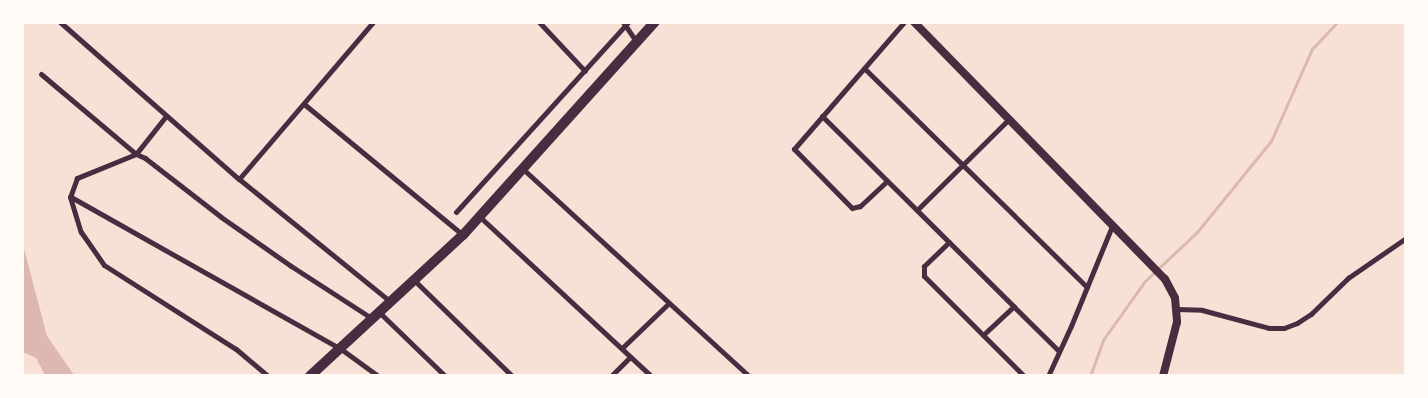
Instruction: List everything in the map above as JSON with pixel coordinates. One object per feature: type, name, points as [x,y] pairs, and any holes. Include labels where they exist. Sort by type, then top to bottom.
[{"type":"main road","points":[[310,376],[463,235],[656,22]]},
{"type":"street","points":[[60,22],[239,179],[392,302]]},
{"type":"street","points":[[239,179],[373,22]]},
{"type":"street","points":[[539,22],[585,71]]},
{"type":"street","points":[[887,180],[857,208],[852,208],[794,149],[904,22]]},
{"type":"street","points":[[914,22],[1165,279],[1177,309],[1175,334],[1163,376]]},
{"type":"street","points":[[456,212],[626,24],[638,44]]},
{"type":"street","points":[[864,69],[1086,287]]},
{"type":"street","points":[[41,74],[136,154],[145,158],[221,217],[291,266],[377,316],[445,376]]},
{"type":"street","points":[[304,104],[463,235]]},
{"type":"street","points":[[166,116],[136,154],[77,178],[70,197],[81,232],[104,265],[236,349],[268,376]]},
{"type":"street","points":[[822,116],[1059,350]]},
{"type":"street","points":[[917,210],[1009,119]]},
{"type":"street","points":[[523,169],[749,376]]},
{"type":"street","points":[[70,197],[340,349],[378,376]]},
{"type":"street","points":[[480,217],[651,376]]},
{"type":"street","points":[[1048,376],[1112,226]]},
{"type":"street","points":[[1177,309],[1202,310],[1269,328],[1284,328],[1297,323],[1311,314],[1348,278],[1406,238]]},
{"type":"street","points":[[949,242],[924,266],[923,273],[925,279],[1024,376]]},
{"type":"street","points":[[416,280],[512,376]]},
{"type":"street","points":[[622,348],[669,303]]},
{"type":"street","points":[[983,335],[1014,306]]},
{"type":"street","points":[[611,376],[630,357]]},
{"type":"shaded area","points":[[22,241],[47,336],[74,375],[45,375],[36,358],[23,352]]},
{"type":"waterway","points":[[1090,376],[1103,340],[1145,281],[1197,232],[1271,141],[1312,49],[1337,22]]}]
